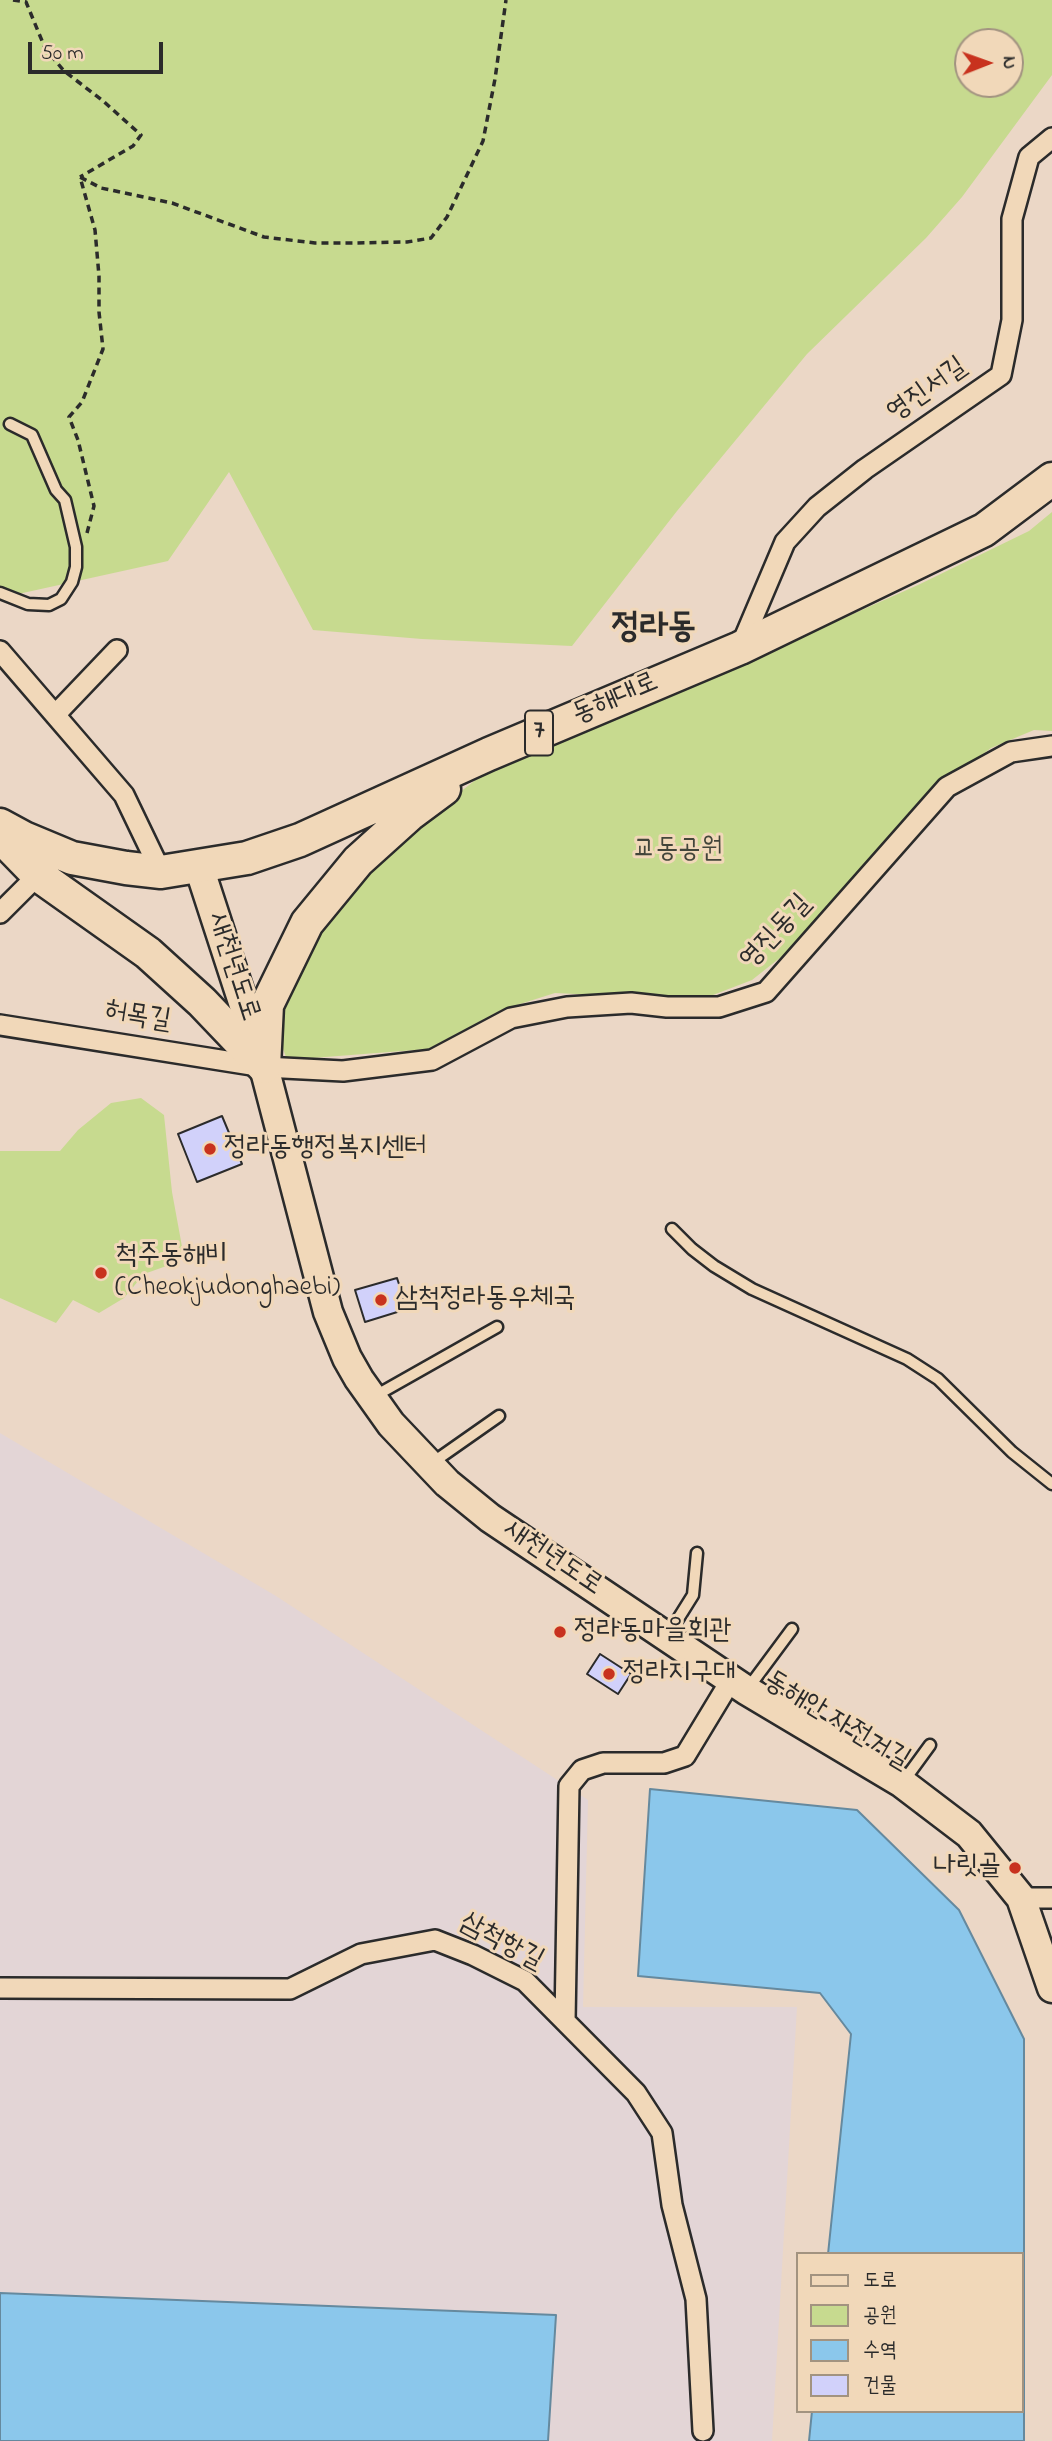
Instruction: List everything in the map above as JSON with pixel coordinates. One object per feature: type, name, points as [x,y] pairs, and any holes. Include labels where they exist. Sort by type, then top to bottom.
[{"type":"main road","name":"동해대로","points":[[0,825],[72,858],[161,872],[247,858],[299,840],[489,754],[740,648],[984,530],[1052,479]]},
{"type":"main road","points":[[264,1067],[267,1005],[307,923],[358,860],[409,815],[489,754]]},
{"type":"main road","points":[[0,836],[38,875],[148,953],[202,1002],[264,1067]]},
{"type":"street","name":"영진서길","points":[[740,648],[785,542],[817,507],[865,469],[1001,375],[1012,320],[1012,219],[1029,157],[1052,138]]},
{"type":"street","points":[[55,715],[117,650]]},
{"type":"street","points":[[0,651],[124,795],[161,872]]},
{"type":"street","name":"영진동길","points":[[264,1067],[343,1071],[432,1060],[511,1018],[567,1007],[631,1003],[667,1007],[719,1007],[766,992],[947,787],[1011,752],[1052,746]]},
{"type":"street","name":"새천년도로","points":[[199,867],[264,1067],[328,1312],[347,1358],[391,1424],[428,1465],[500,1525],[739,1685],[902,1783],[969,1834],[1021,1898],[1052,1988]]},
{"type":"street","points":[[0,913],[38,875]]},
{"type":"street","name":"허목길","points":[[0,1025],[264,1067]]},
{"type":"street","points":[[565,2021],[569,1786],[582,1770],[603,1763],[664,1763],[685,1756],[739,1685]]},
{"type":"street","points":[[1021,1898],[1052,1898]]},
{"type":"street","name":"삼척항길","points":[[0,1988],[290,1989],[361,1954],[435,1940],[473,1955],[525,1981],[636,2094],[662,2133],[672,2205],[696,2299],[703,2431]]},
{"type":"lane","points":[[0,593],[28,604],[49,605],[61,600],[72,582],[76,567],[76,547],[65,499],[55,490],[32,435],[10,424]]},
{"type":"lane","points":[[672,1229],[714,1266],[752,1289],[907,1359],[938,1379],[1012,1452],[1052,1484]]},
{"type":"lane","points":[[372,1398],[497,1327]]},
{"type":"lane","points":[[428,1465],[499,1416]]},
{"type":"lane","points":[[668,1636],[693,1595],[697,1553]]},
{"type":"lane","points":[[739,1685],[792,1629]]},
{"type":"lane","points":[[902,1783],[930,1745]]},
{"type":"path","points":[[13,0],[26,2],[45,48],[64,71],[141,135],[133,146],[80,177]]},
{"type":"path","points":[[80,177],[101,188],[173,203],[264,237],[301,242],[354,243],[407,242],[430,238],[447,216],[483,141],[506,0]]},
{"type":"path","points":[[76,547],[86,535],[94,506],[78,440],[69,417],[82,401],[103,349],[95,230],[80,177]]},
{"type":"shaded area","points":[[0,1433],[276,1596],[588,1800],[583,2007],[797,2007],[772,2441],[531,2441],[0,2296]]},
{"type":"green space","points":[[0,0],[1052,0],[1052,75],[962,197],[926,238],[807,354],[677,511],[572,646],[422,639],[313,630],[229,472],[168,561],[0,598]]},
{"type":"green space","name":"교동공원","points":[[1052,512],[1052,731],[1034,730],[991,748],[912,809],[786,953],[752,980],[700,1000],[555,993],[501,1010],[428,1049],[287,1060],[276,1029],[284,995],[307,947],[369,863],[487,771],[664,698],[918,585],[1029,531]]},
{"type":"green space","points":[[141,1098],[164,1115],[172,1192],[183,1252],[172,1264],[144,1274],[124,1298],[99,1313],[73,1300],[56,1323],[0,1298],[0,1151],[60,1151],[78,1130],[111,1103]]},
{"type":"water","points":[[650,1789],[857,1810],[959,1910],[1024,2039],[1024,2252],[828,2252],[851,2034],[820,1993],[638,1976]]},
{"type":"water","points":[[0,2293],[556,2315],[548,2441],[0,2441]]},
{"type":"water","points":[[812,2413],[1024,2413],[1024,2441],[809,2441]]},
{"type":"building","name":"정라동행정복지센터","points":[[222,1116],[242,1164],[197,1182],[178,1134]]},
{"type":"building","name":"삼척정라동우체국","points":[[397,1278],[407,1309],[365,1322],[355,1290]]},
{"type":"building","name":"정라지구대","points":[[600,1654],[631,1674],[618,1694],[587,1674]]},
{"type":"place","name":"정라동행정복지센터","points":[[210,1149]]},
{"type":"place","name":"척주동해비 (Cheokjudonghaebi)","points":[[101,1273]]},
{"type":"place","name":"삼척정라동우체국","points":[[381,1300]]},
{"type":"place","name":"정라동마을회관","points":[[560,1632]]},
{"type":"place","name":"정라지구대","points":[[609,1674]]},
{"type":"place","name":"나릿골","points":[[1015,1868]]},
{"type":"district","name":"정라동","points":[[654,630]]}]
